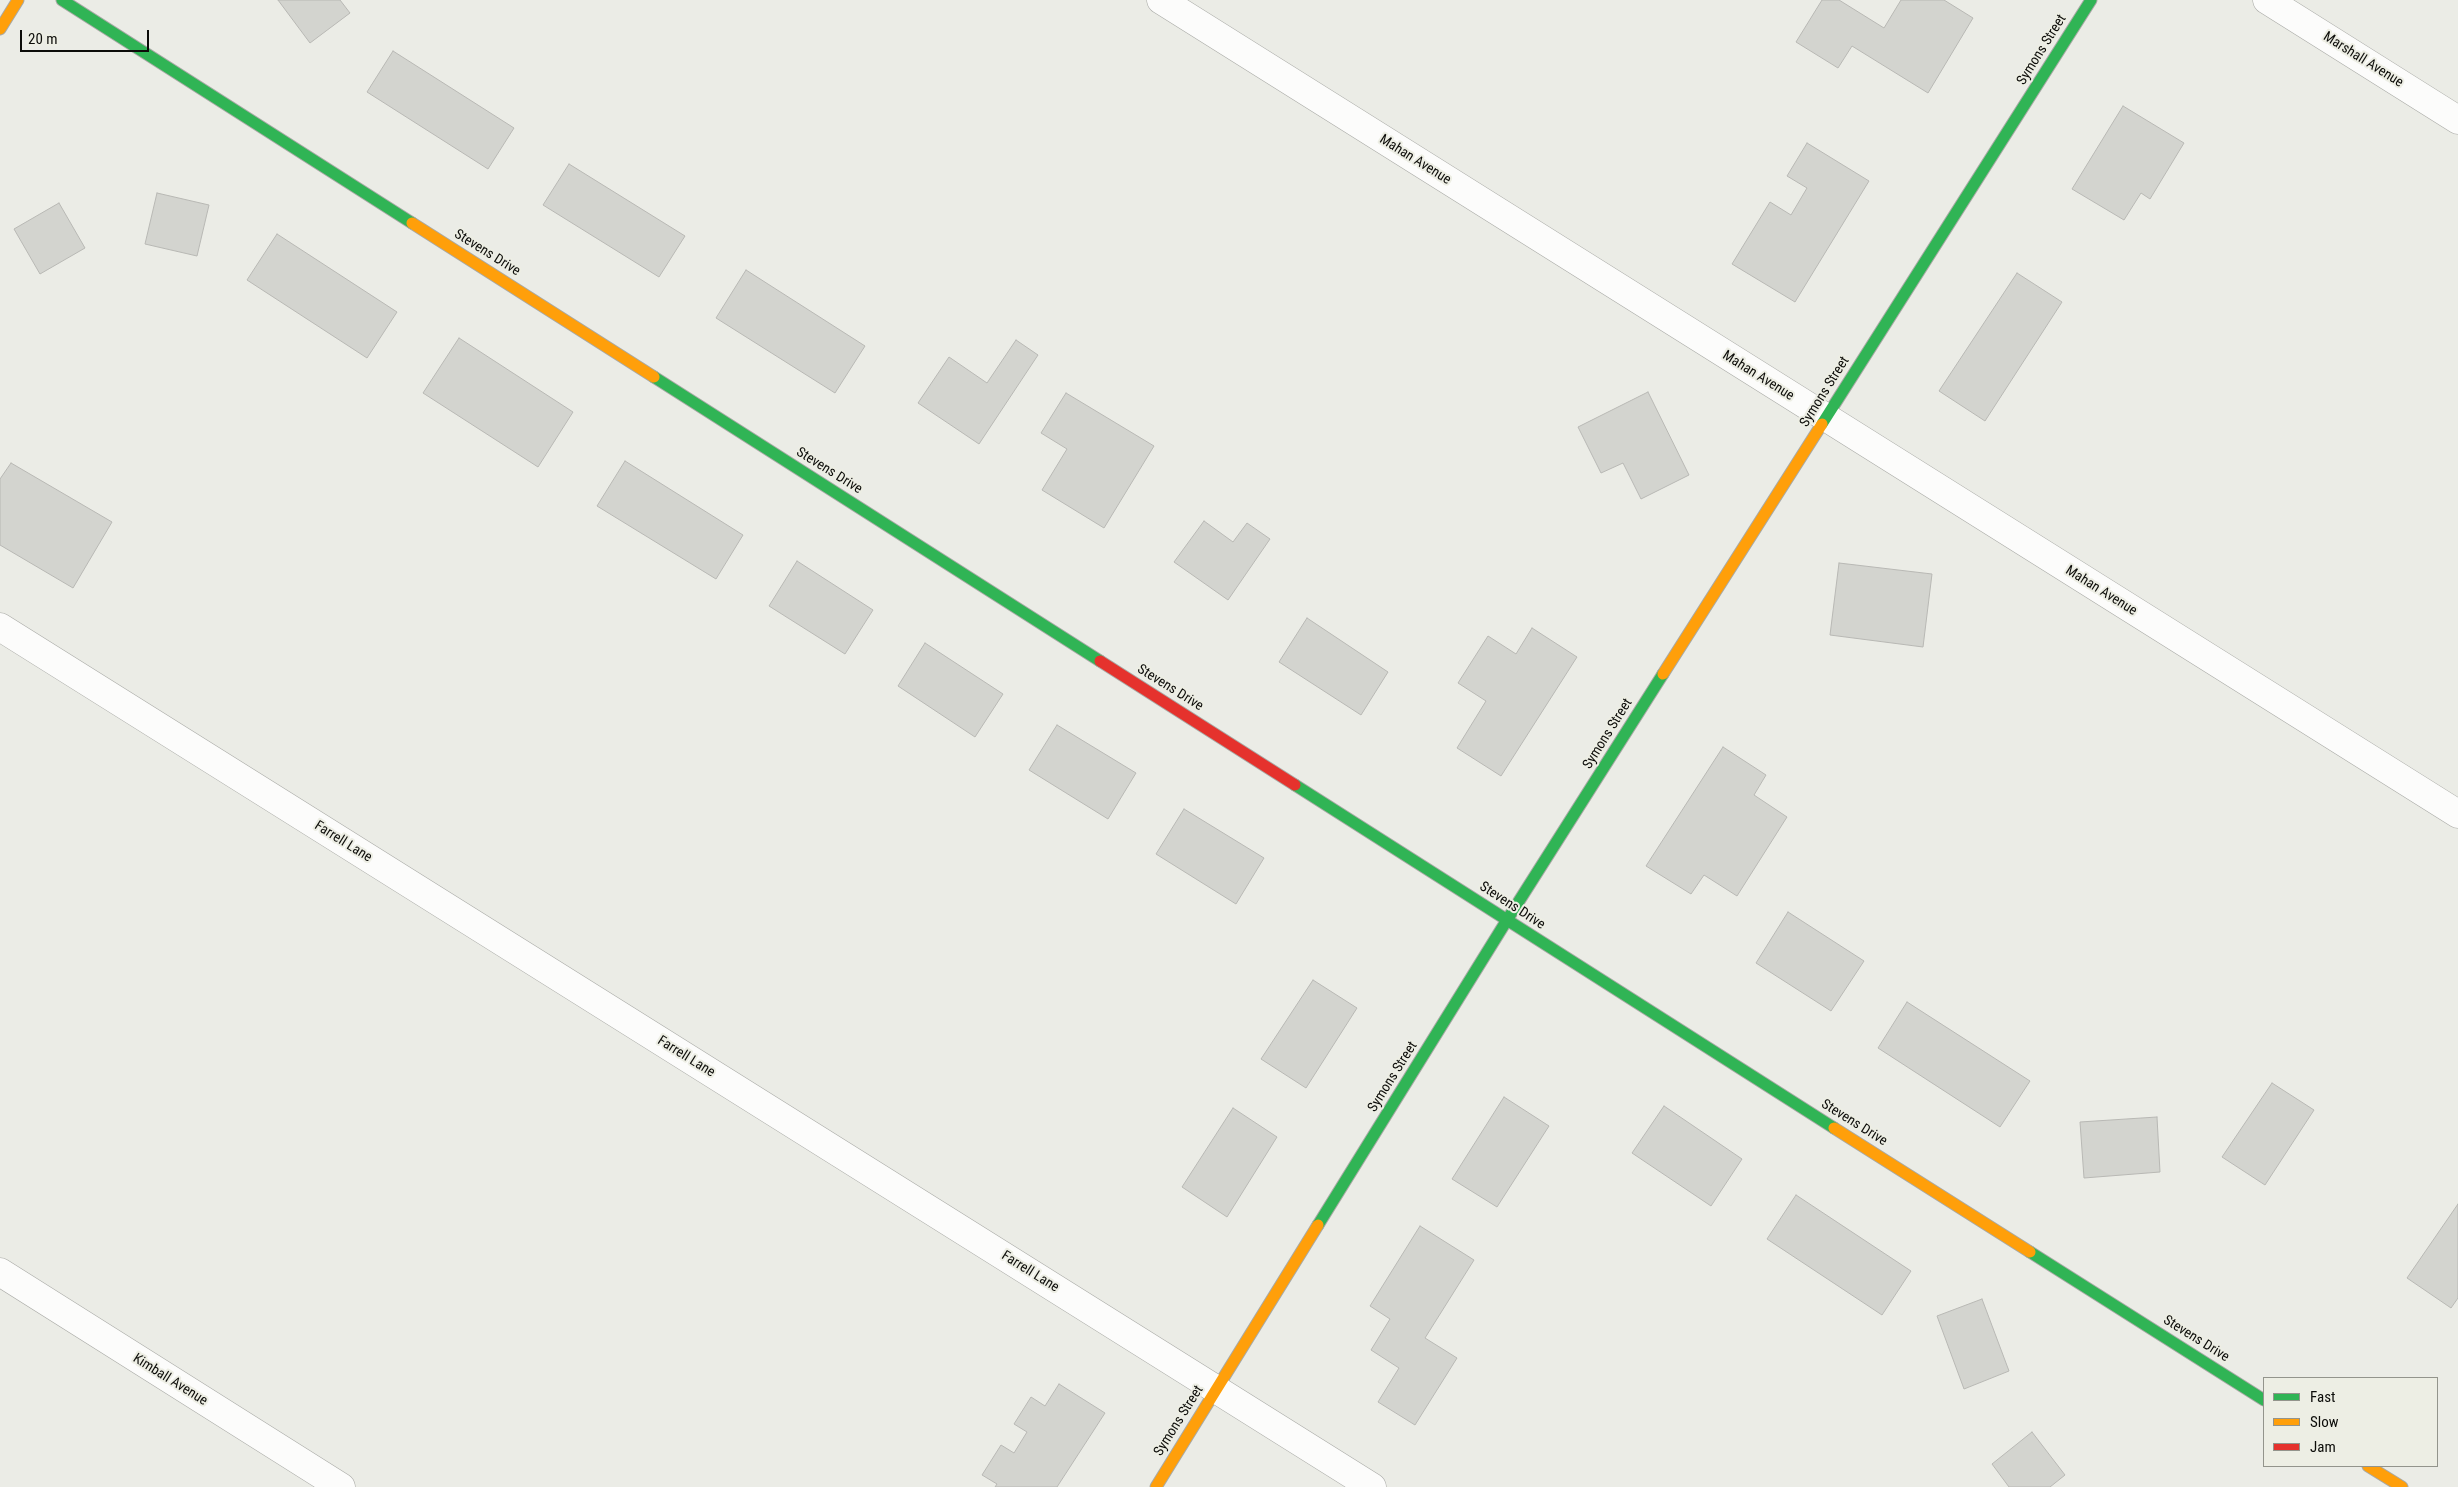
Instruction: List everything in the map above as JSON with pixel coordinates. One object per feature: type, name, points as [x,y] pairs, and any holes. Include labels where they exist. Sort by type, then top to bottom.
[{"type":"main road","points":[[0,29],[18,0]]},
{"type":"main road","name":"Stevens Drive","points":[[62,0],[2263,1399]]},
{"type":"main road","name":"Symons Street","points":[[1156,1487],[1507,920],[2091,0]]},
{"type":"main road","points":[[2370,1467],[2402,1487]]},
{"type":"street","name":"Mahan Avenue","points":[[1161,0],[2458,814]]},
{"type":"street","name":"Marshall Avenue","points":[[2267,0],[2458,120]]},
{"type":"street","name":"Farrell Lane","points":[[0,627],[1372,1487]]},
{"type":"street","name":"Kimball Avenue","points":[[0,1272],[341,1487]]},
{"type":"building","points":[[278,0],[340,0],[350,13],[310,43]]},
{"type":"building","points":[[1822,0],[1839,0],[1884,28],[1901,0],[1944,0],[1973,18],[1928,93],[1852,46],[1838,68],[1796,42]]},
{"type":"building","points":[[393,51],[514,128],[488,169],[367,92]]},
{"type":"building","points":[[2123,106],[2184,143],[2150,199],[2141,193],[2124,220],[2072,189]]},
{"type":"building","points":[[1807,143],[1869,181],[1795,302],[1732,264],[1770,202],[1791,215],[1807,188],[1787,176]]},
{"type":"building","points":[[569,164],[685,236],[659,277],[543,205]]},
{"type":"building","points":[[157,193],[209,205],[197,256],[145,244]]},
{"type":"building","points":[[59,203],[85,248],[40,274],[14,229]]},
{"type":"building","points":[[277,234],[397,312],[367,358],[247,280]]},
{"type":"building","points":[[746,270],[865,346],[835,393],[716,318]]},
{"type":"building","points":[[2017,273],[2062,302],[1985,421],[1939,391]]},
{"type":"building","points":[[459,338],[573,412],[538,467],[423,393]]},
{"type":"building","points":[[1016,340],[1038,355],[979,444],[918,403],[949,357],[987,383]]},
{"type":"building","points":[[1648,392],[1689,475],[1641,499],[1623,463],[1601,473],[1578,427]]},
{"type":"building","points":[[1066,393],[1154,446],[1104,528],[1042,490],[1067,449],[1041,433]]},
{"type":"building","points":[[625,461],[743,535],[716,579],[597,506]]},
{"type":"building","points":[[11,463],[112,522],[73,588],[0,545],[0,479]]},
{"type":"building","points":[[1204,521],[1233,542],[1247,523],[1270,539],[1228,600],[1174,562]]},
{"type":"building","points":[[797,561],[873,610],[845,654],[769,606]]},
{"type":"building","points":[[1839,563],[1932,574],[1923,647],[1830,635]]},
{"type":"building","points":[[1307,618],[1388,672],[1361,715],[1279,662]]},
{"type":"building","points":[[1532,628],[1577,657],[1501,776],[1457,748],[1486,701],[1458,683],[1488,636],[1516,654]]},
{"type":"building","points":[[925,643],[1003,694],[975,737],[898,686]]},
{"type":"building","points":[[1057,725],[1136,773],[1108,819],[1029,770]]},
{"type":"building","points":[[1723,747],[1766,775],[1754,795],[1787,817],[1737,896],[1704,875],[1691,894],[1646,866]]},
{"type":"building","points":[[1184,809],[1264,858],[1236,904],[1156,854]]},
{"type":"building","points":[[1788,912],[1864,961],[1831,1011],[1756,963]]},
{"type":"building","points":[[1313,980],[1357,1008],[1306,1088],[1261,1059]]},
{"type":"building","points":[[1907,1002],[2030,1081],[2000,1127],[1878,1048]]},
{"type":"building","points":[[2272,1083],[2314,1110],[2265,1185],[2222,1157]]},
{"type":"building","points":[[1504,1097],[1549,1126],[1497,1207],[1452,1179]]},
{"type":"building","points":[[1664,1106],[1742,1159],[1711,1206],[1632,1153]]},
{"type":"building","points":[[1233,1108],[1277,1137],[1227,1217],[1182,1187]]},
{"type":"building","points":[[2157,1117],[2160,1172],[2084,1178],[2080,1122]]},
{"type":"building","points":[[1796,1195],[1911,1271],[1882,1315],[1767,1239]]},
{"type":"building","points":[[2458,1204],[2458,1298],[2451,1308],[2407,1278]]},
{"type":"building","points":[[1420,1226],[1474,1260],[1425,1338],[1457,1358],[1415,1425],[1378,1402],[1399,1368],[1371,1350],[1390,1319],[1370,1306]]},
{"type":"building","points":[[1982,1299],[2009,1371],[1964,1389],[1937,1316]]},
{"type":"building","points":[[1059,1384],[1105,1413],[1057,1487],[995,1487],[997,1484],[982,1475],[1001,1445],[1014,1453],[1027,1432],[1014,1424],[1031,1397],[1045,1406]]},
{"type":"building","points":[[2032,1432],[2065,1475],[2050,1487],[2009,1487],[1992,1464]]},
{"type":"traffic: fast","points":[[62,0],[412,223]]},
{"type":"traffic: fast","points":[[1822,424],[2091,0]]},
{"type":"traffic: fast","points":[[654,377],[1100,661]]},
{"type":"traffic: fast","points":[[1318,1225],[1507,920],[1663,674]]},
{"type":"traffic: fast","points":[[1295,785],[1834,1128]]},
{"type":"traffic: fast","points":[[2030,1252],[2263,1399]]},
{"type":"traffic: slow","points":[[0,29],[18,0]]},
{"type":"traffic: slow","points":[[412,223],[654,377]]},
{"type":"traffic: slow","points":[[1663,674],[1822,424]]},
{"type":"traffic: slow","points":[[1834,1128],[2030,1252]]},
{"type":"traffic: slow","points":[[1156,1487],[1318,1225]]},
{"type":"traffic: slow","points":[[2370,1467],[2402,1487]]},
{"type":"traffic: jam","points":[[1100,661],[1295,785]]}]
